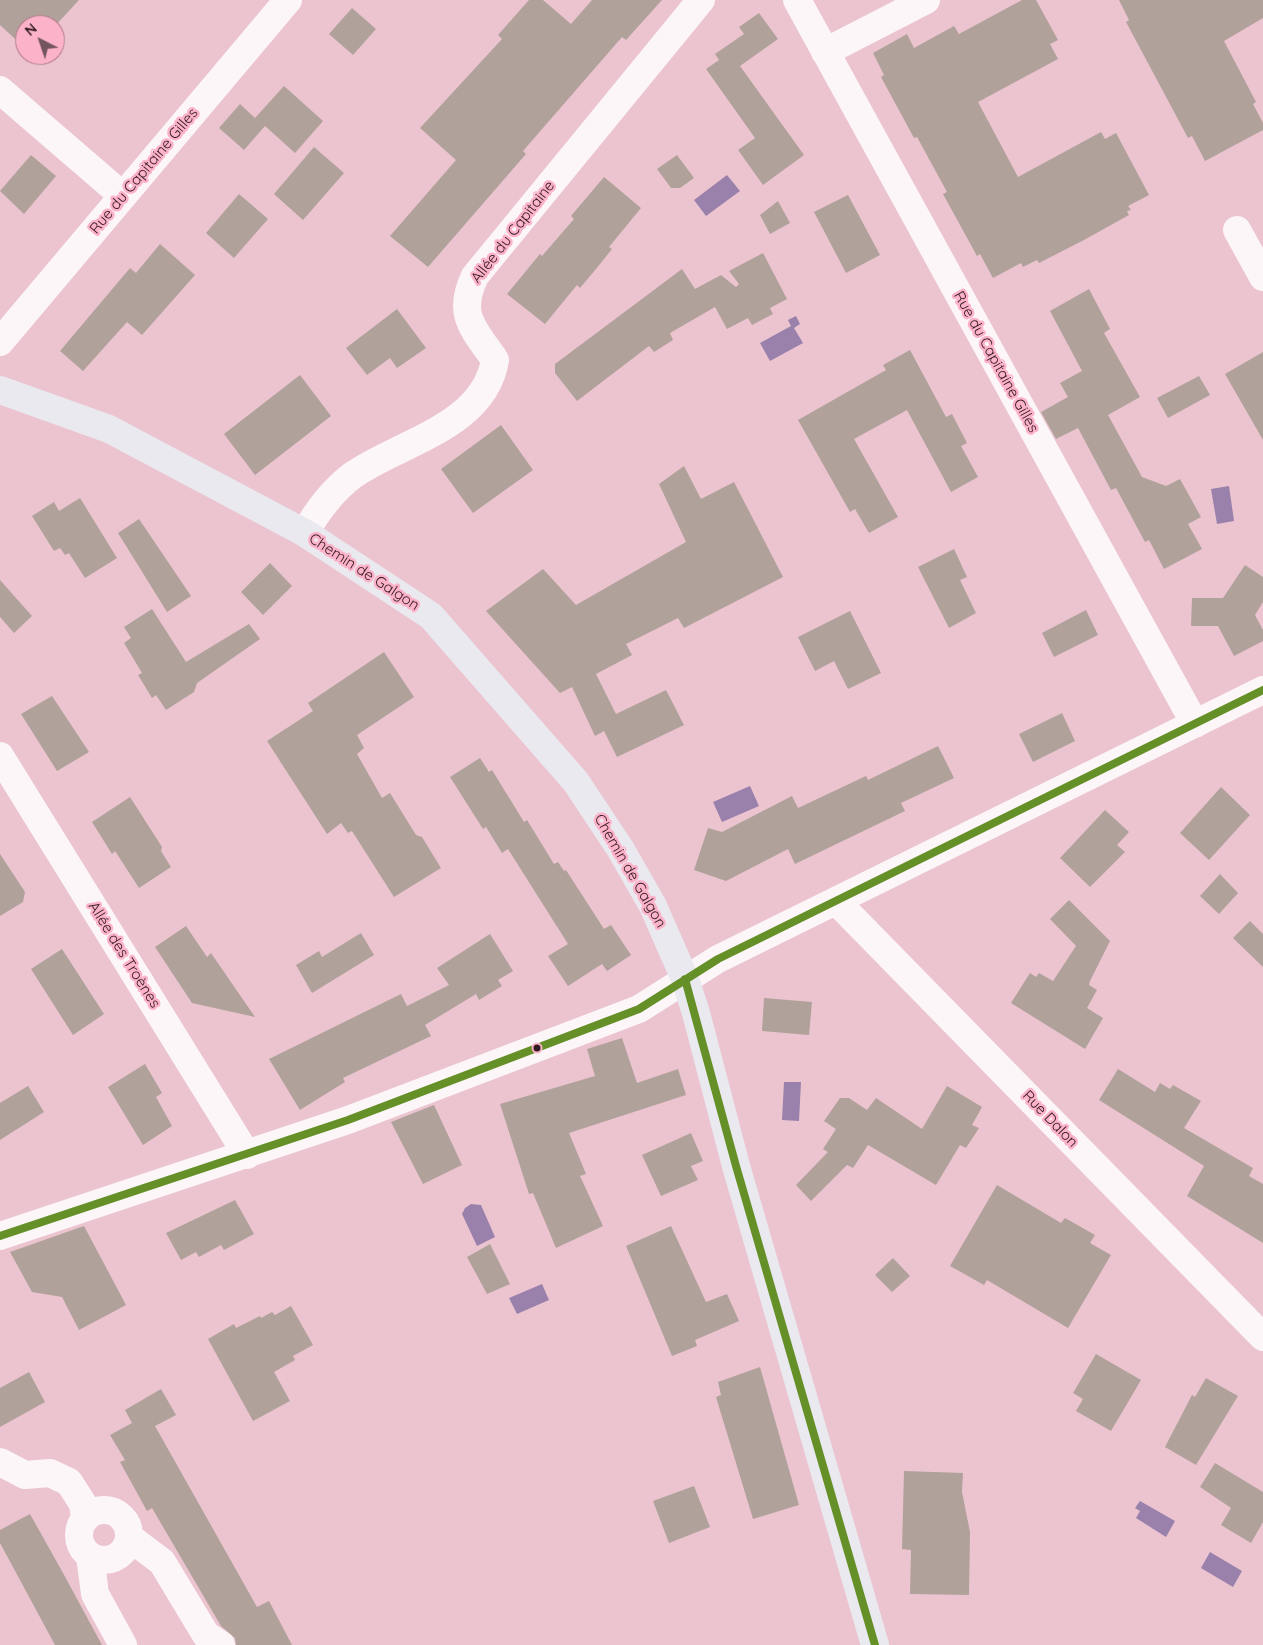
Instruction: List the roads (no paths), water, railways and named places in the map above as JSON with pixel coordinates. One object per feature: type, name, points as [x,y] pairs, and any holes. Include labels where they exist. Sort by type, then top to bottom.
[{"type":"main road","name":"Chemin de Galgon","points":[[0,390],[109,429],[305,533],[431,616],[576,782],[621,850],[662,922],[696,1013],[736,1166],[875,1645]]},
{"type":"street","name":"Rue du Capitaine Gilles","points":[[0,342],[288,0]]},
{"type":"street","name":"Allée du Capitaine","points":[[305,533],[315,514],[328,498],[352,476],[387,455],[416,443],[470,407],[483,394],[492,376],[495,360],[470,326],[465,308],[468,292],[475,276],[701,0]]},
{"type":"street","name":"Rue du Capitaine Gilles","points":[[797,0],[1195,724]]},
{"type":"street","points":[[825,52],[926,0]]},
{"type":"street","points":[[0,90],[123,196]]},
{"type":"street","points":[[1237,230],[1263,277]]},
{"type":"street","points":[[0,1236],[248,1155],[348,1120],[640,1009],[684,979],[718,959],[837,902],[1263,690]]},
{"type":"street","name":"Allée des Troènes","points":[[0,756],[248,1155]]},
{"type":"street","name":"Rue Dalon","points":[[837,902],[1263,1336]]},
{"type":"street","points":[[0,1462],[24,1475],[50,1473],[69,1482],[83,1504],[85,1518],[78,1534],[80,1542],[90,1556],[98,1560],[115,1558],[127,1546],[129,1537],[126,1522],[114,1512],[98,1510],[85,1518]]},
{"type":"street","points":[[129,1537],[162,1562],[206,1635],[221,1645]]},
{"type":"street","points":[[90,1556],[95,1594],[123,1645]]}]
